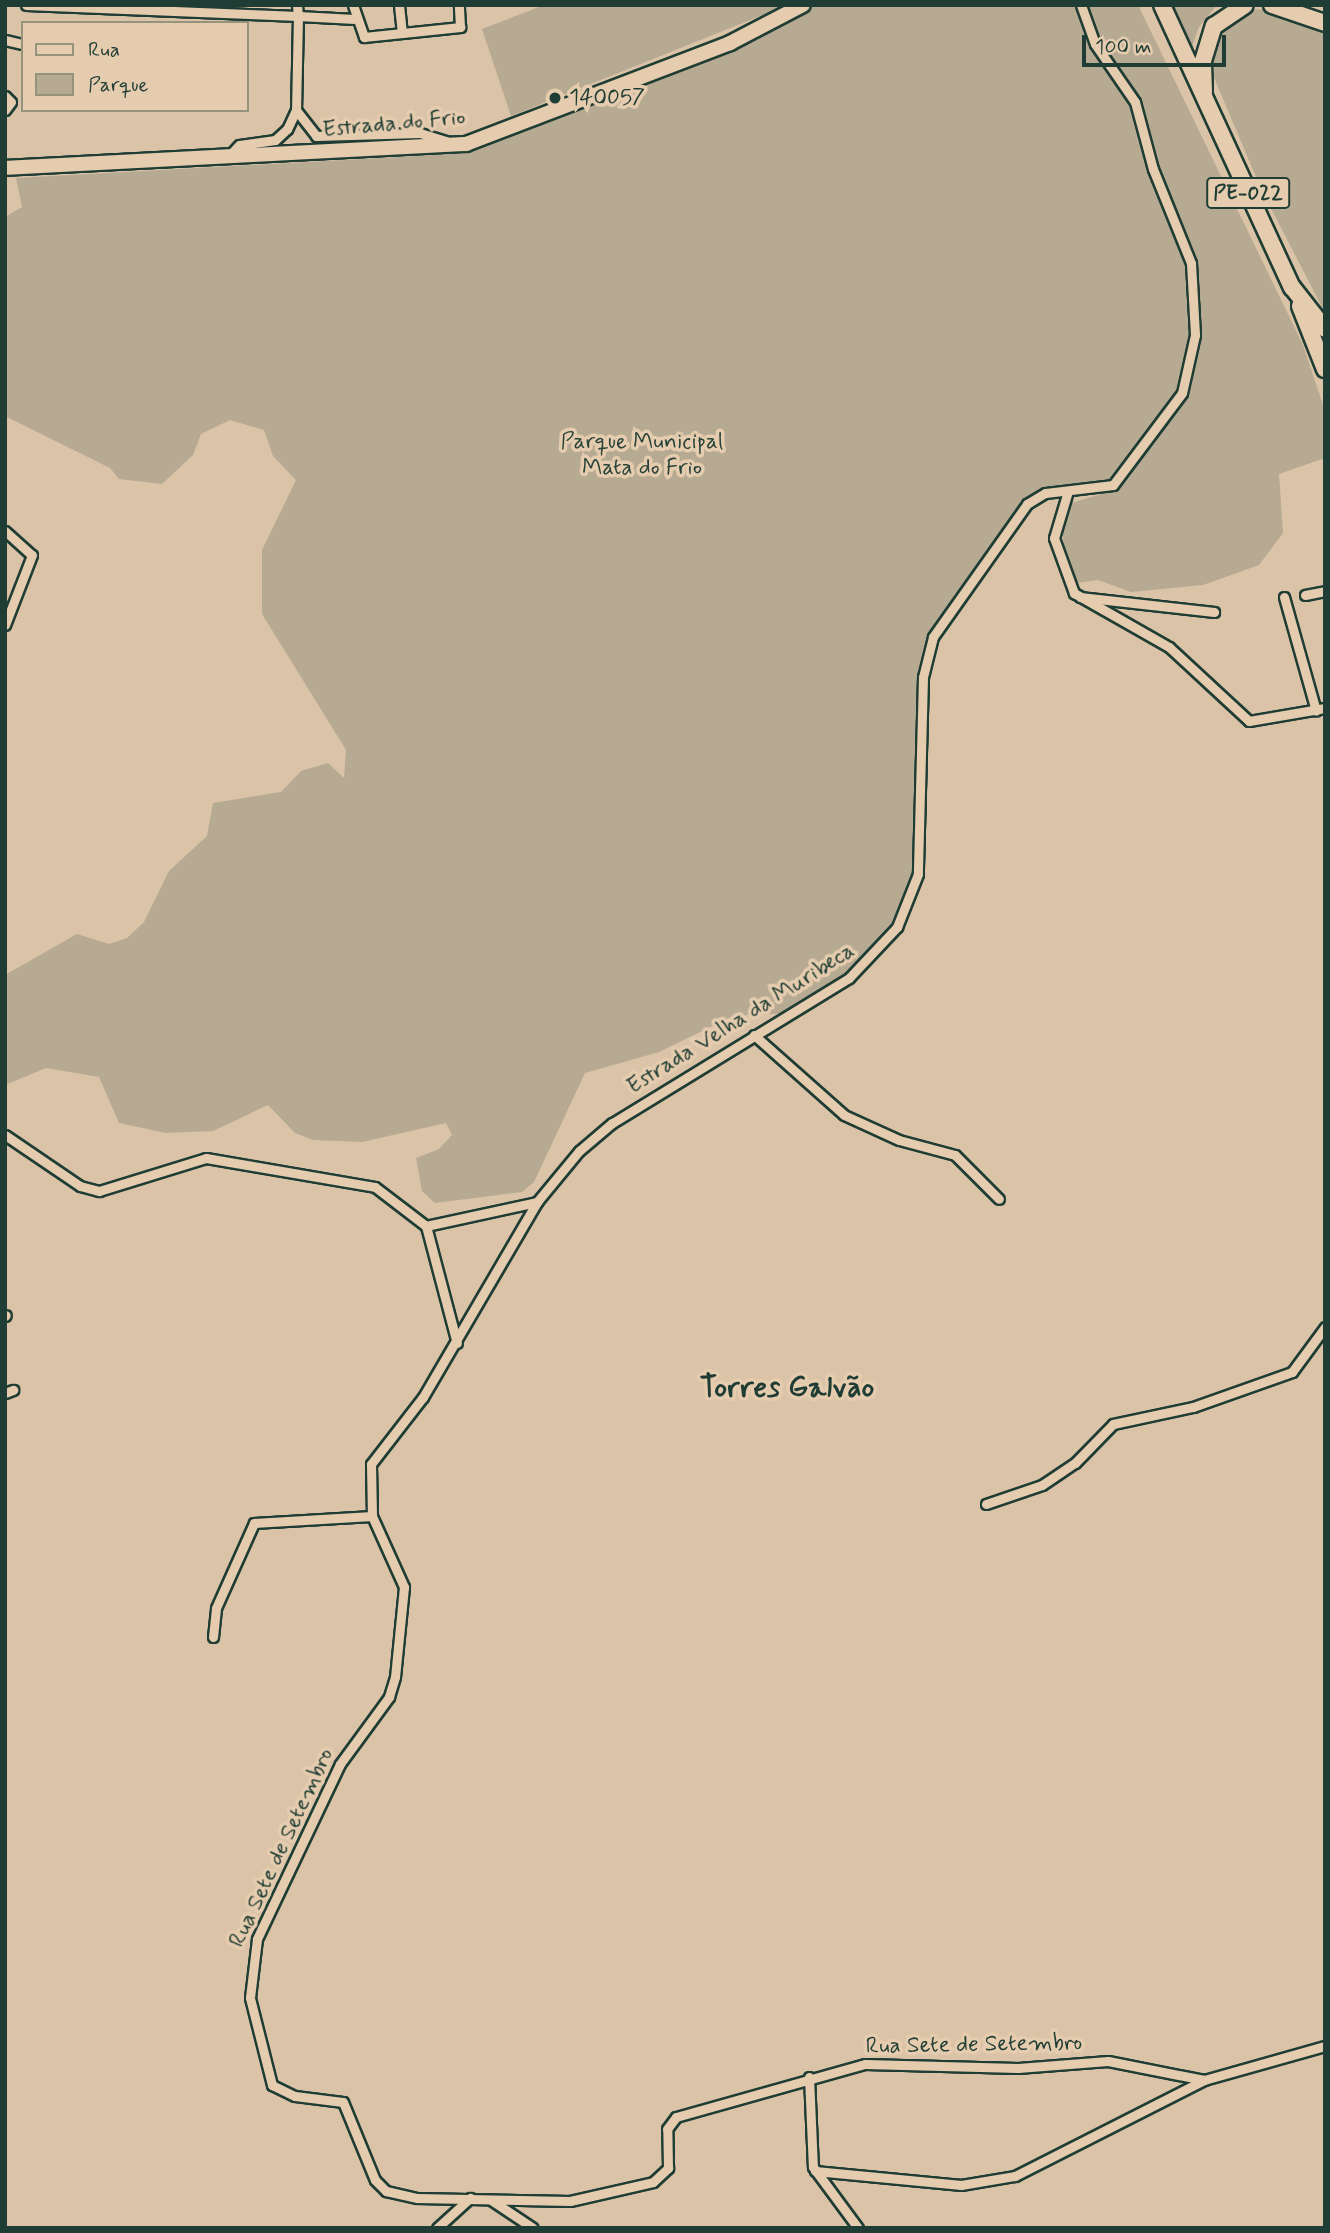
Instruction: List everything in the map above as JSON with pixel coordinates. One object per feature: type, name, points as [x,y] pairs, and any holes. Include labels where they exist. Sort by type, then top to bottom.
[{"type":"highway","points":[[1152,5],[1173,35]]},
{"type":"highway","points":[[1162,5],[1173,35],[1204,98]]},
{"type":"highway","points":[[1204,98],[1206,42],[1224,16],[1245,5]]},
{"type":"highway","points":[[1272,5],[1320,21]]},
{"type":"highway","points":[[1291,5],[1320,21]]},
{"type":"highway","name":"PE-022","points":[[1204,98],[1292,287],[1325,329]]},
{"type":"highway","points":[[1292,287],[1325,369]]},
{"type":"main road","name":"Estrada do Frio","points":[[5,168],[226,159],[456,144],[730,43],[803,5]]},
{"type":"street","points":[[26,5],[355,19]]},
{"type":"street","points":[[226,159],[239,145],[275,140],[296,110],[297,5]]},
{"type":"street","points":[[353,5],[355,19],[364,37],[460,27],[459,5]]},
{"type":"street","points":[[399,5],[402,33]]},
{"type":"street","name":"Estrada Velha da Muribeca","points":[[404,1587],[372,1516],[371,1464],[457,1343],[537,1202],[579,1150],[612,1123],[849,978],[897,927],[918,874],[923,677],[933,637],[1027,504],[1045,493],[1100,491],[1121,477],[1182,393],[1195,335],[1195,288],[1184,240],[1153,169],[1135,102],[1096,44],[1081,6]]},
{"type":"street","points":[[5,96],[11,102],[5,110]]},
{"type":"street","points":[[296,110],[316,136],[420,133],[456,144]]},
{"type":"street","points":[[1068,491],[1054,538],[1060,566],[1079,597],[1169,648],[1249,721],[1320,710],[1284,597]]},
{"type":"street","points":[[5,531],[32,555],[5,625]]},
{"type":"street","points":[[1305,595],[1325,591]]},
{"type":"street","points":[[1079,597],[1214,612]]},
{"type":"street","points":[[754,1035],[844,1115],[899,1140],[955,1155],[999,1199]]},
{"type":"street","points":[[5,1135],[89,1189],[118,1188],[163,1167],[206,1158],[357,1181],[426,1226],[457,1343]]},
{"type":"street","points":[[426,1226],[537,1202]]},
{"type":"street","points":[[986,1504],[1042,1485],[1075,1464],[1113,1424],[1193,1407],[1292,1372],[1325,1327]]},
{"type":"street","points":[[213,1637],[216,1608],[254,1523],[372,1516]]},
{"type":"street","name":"Rua Sete de Setembro","points":[[404,1587],[389,1698],[340,1764],[257,1938],[247,1977],[272,2085],[295,2096],[343,2102],[375,2180],[386,2192],[491,2200],[570,2201],[653,2182],[668,2168],[667,2130],[676,2117],[809,2077],[895,2062],[1018,2068],[1108,2061],[1204,2080],[1325,2046]]},
{"type":"street","points":[[809,2077],[815,2171],[858,2228]]},
{"type":"street","points":[[815,2171],[961,2185],[1015,2176],[1204,2080]]},
{"type":"street","points":[[437,2228],[470,2198]]},
{"type":"street","points":[[491,2200],[533,2228]]},
{"type":"green space","points":[[544,5],[788,5],[511,116],[482,29]]},
{"type":"green space","name":"Parque Municipal Mata do Frio","points":[[797,5],[1077,5],[1090,42],[1127,89],[1191,277],[1192,340],[1179,391],[1115,483],[1028,501],[929,646],[921,858],[900,922],[855,973],[789,1013],[733,1016],[659,1052],[585,1073],[534,1182],[522,1192],[435,1203],[422,1191],[416,1158],[439,1149],[452,1135],[446,1123],[362,1142],[313,1140],[295,1133],[268,1105],[213,1131],[166,1133],[119,1123],[99,1077],[46,1068],[5,1085],[5,975],[77,934],[109,944],[127,938],[144,922],[169,871],[207,836],[213,803],[281,792],[301,771],[328,763],[344,778],[346,750],[262,614],[262,550],[296,480],[273,456],[264,430],[230,420],[201,434],[193,455],[162,484],[119,479],[110,468],[5,416],[5,217],[22,207],[16,178],[417,156],[477,145],[759,39]]},
{"type":"green space","points":[[1084,5],[1138,5],[1303,345],[1325,411],[1325,458],[1279,474],[1283,533],[1259,565],[1203,585],[1131,592],[1098,580],[1075,583],[1064,549],[1062,521],[1071,503],[1119,489],[1184,395],[1199,338],[1193,248],[1157,171],[1137,101],[1097,40]]},
{"type":"green space","points":[[1166,5],[1217,5],[1199,27],[1189,56]]},
{"type":"green space","points":[[1253,9],[1274,10],[1325,32],[1325,313],[1261,189],[1210,68],[1210,38],[1228,18]]},
{"type":"place","name":"140057","points":[[555,98]]},
{"type":"district","name":"Torres Galvão","points":[[787,1388]]}]
